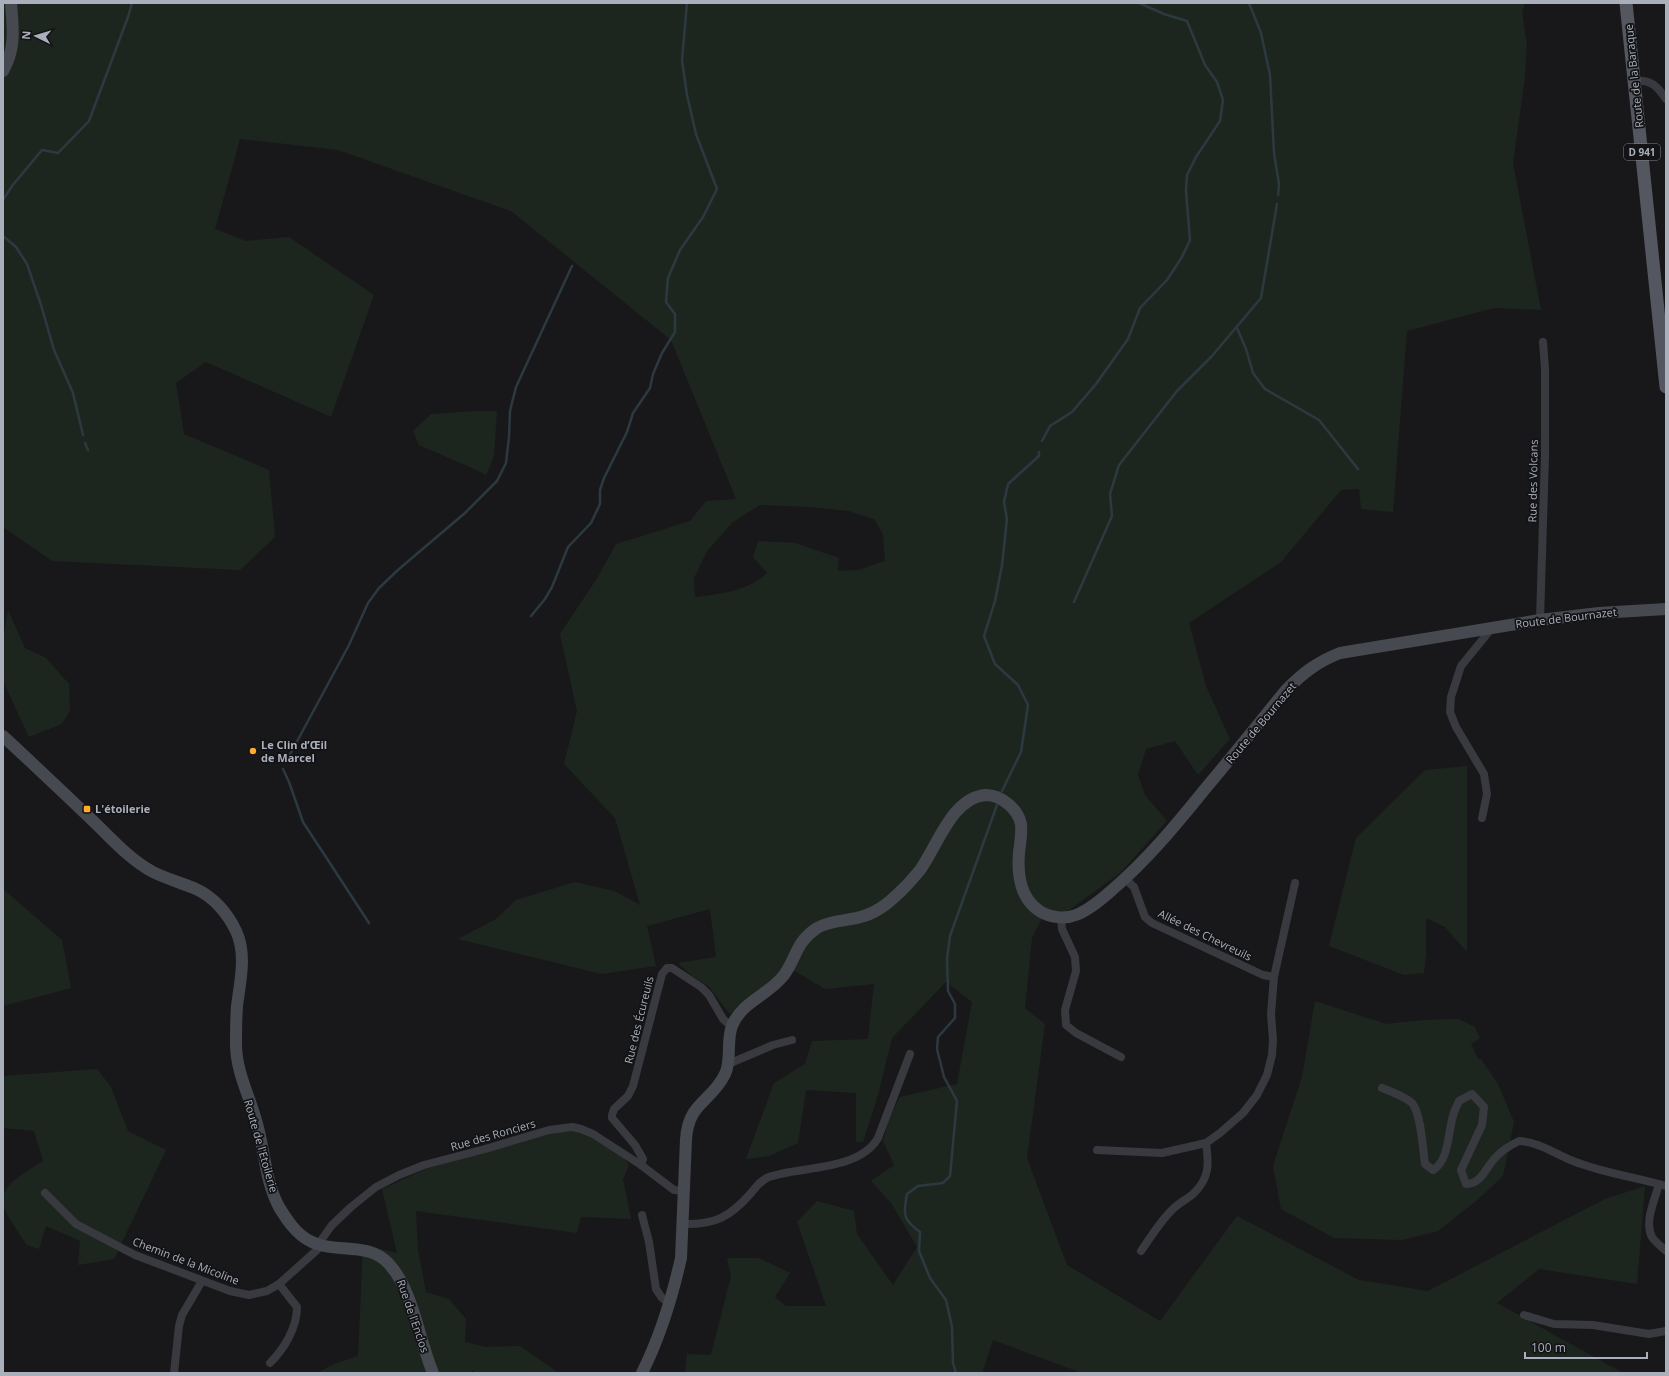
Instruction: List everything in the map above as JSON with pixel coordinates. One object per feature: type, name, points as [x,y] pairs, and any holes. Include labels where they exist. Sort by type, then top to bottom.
[{"type":"main road","name":"Route de la Baraque","points":[[1626,3],[1638,81],[1666,299]]},
{"type":"main road","name":"Route de la Baraque","points":[[1633,3],[1638,81],[1666,387]]},
{"type":"street","points":[[3,71],[9,60],[13,44],[11,3]]},
{"type":"street","points":[[1638,81],[1656,85],[1666,99]]},
{"type":"street","name":"Rue des Volcans","points":[[1540,620],[1545,456],[1545,369],[1543,342]]},
{"type":"street","name":"Route de Bournazet","points":[[732,1027],[744,1008],[773,987],[784,975],[803,938],[820,926],[864,916],[880,909],[904,888],[921,870],[949,821],[963,805],[976,797],[987,795],[998,797],[1007,802],[1021,822],[1019,871],[1020,883],[1027,899],[1035,908],[1046,915],[1061,918],[1074,917],[1082,913],[1125,879],[1154,851],[1286,690],[1303,673],[1322,660],[1340,653],[1540,620],[1599,613],[1666,609]]},
{"type":"street","points":[[1482,818],[1487,794],[1484,774],[1456,727],[1450,712],[1451,697],[1461,666],[1492,628]]},
{"type":"street","name":"Route de l'Etoilerie","points":[[3,736],[124,851],[152,872],[197,889],[207,895],[218,905],[237,932],[242,958],[237,1008],[236,1046],[241,1079],[256,1118],[266,1168],[279,1205],[297,1232],[309,1241],[320,1245]]},
{"type":"street","name":"Allée des Chevreuils","points":[[1125,879],[1134,887],[1145,917],[1152,923],[1263,975],[1274,977]]},
{"type":"street","points":[[1097,1150],[1162,1153],[1206,1143],[1243,1113],[1257,1095],[1267,1075],[1272,1055],[1273,1040],[1271,1014],[1274,977],[1294,883]]},
{"type":"street","points":[[1061,918],[1062,928],[1075,957],[1076,971],[1065,1010],[1066,1025],[1076,1033],[1121,1057]]},
{"type":"street","name":"Rue des Écureuils","points":[[641,1165],[643,1159],[635,1145],[612,1115],[614,1109],[628,1096],[637,1074],[662,974],[667,968],[672,968],[680,972],[709,995],[723,1019],[732,1027]]},
{"type":"street","points":[[642,1373],[656,1344],[681,1258],[688,1121],[697,1107],[724,1076],[728,1062],[729,1040],[732,1027]]},
{"type":"street","points":[[728,1062],[734,1062],[773,1045],[792,1040]]},
{"type":"street","points":[[683,1224],[701,1224],[722,1219],[737,1208],[760,1182],[768,1178],[797,1170],[833,1165],[866,1152],[873,1147],[878,1138],[910,1054]]},
{"type":"street","points":[[1382,1088],[1406,1098],[1414,1105],[1420,1123],[1425,1164],[1433,1170],[1439,1167],[1449,1142],[1453,1116],[1459,1101],[1472,1094],[1478,1099],[1484,1107],[1482,1125],[1461,1170],[1466,1184],[1473,1184],[1482,1176],[1496,1156],[1519,1140],[1531,1142],[1573,1161],[1607,1172],[1662,1185],[1651,1214],[1650,1226],[1653,1238],[1666,1251]]},
{"type":"street","name":"Rue des Ronciers","points":[[320,1245],[332,1226],[351,1207],[376,1187],[399,1175],[424,1165],[549,1130],[572,1127],[593,1134],[641,1165],[674,1190],[684,1191]]},
{"type":"street","points":[[1141,1251],[1164,1218],[1174,1208],[1193,1194],[1201,1184],[1208,1172],[1206,1143]]},
{"type":"street","name":"Chemin de la Micoline","points":[[44,1192],[76,1224],[135,1255],[230,1291],[249,1295],[267,1291],[279,1284],[317,1250],[320,1245]]},
{"type":"street","points":[[642,1215],[649,1242],[656,1289],[662,1298],[669,1303]]},
{"type":"street","name":"Rue de l'Enclos","points":[[320,1245],[362,1250],[376,1254],[388,1262],[398,1275],[407,1295],[433,1373]]},
{"type":"street","points":[[174,1373],[179,1326],[182,1315],[202,1281]]},
{"type":"street","points":[[270,1363],[281,1352],[297,1318],[298,1307],[279,1284]]},
{"type":"street","points":[[1524,1315],[1554,1324],[1593,1325],[1649,1334],[1666,1331]]},
{"type":"shaded area","points":[[3,3],[1525,3],[1522,12],[1527,45],[1524,84],[1513,163],[1541,310],[1494,308],[1407,331],[1393,512],[1361,509],[1359,489],[1341,490],[1281,562],[1189,623],[1206,686],[1230,739],[1198,775],[1175,741],[1146,749],[1138,775],[1145,795],[1167,821],[1120,873],[1065,913],[1041,920],[1032,938],[1025,1008],[1045,1024],[1027,1158],[1067,1265],[1160,1321],[1237,1216],[1359,1280],[1428,1291],[1605,1199],[1645,1186],[1637,1284],[1539,1269],[1497,1303],[1623,1373],[1082,1373],[993,1340],[982,1373],[685,1373],[687,1354],[711,1355],[731,1276],[727,1258],[759,1258],[790,1273],[775,1297],[786,1306],[826,1306],[797,1222],[817,1201],[854,1211],[857,1234],[893,1285],[917,1247],[891,1203],[871,1181],[894,1165],[883,1141],[889,1119],[900,1097],[957,1084],[972,1002],[946,982],[892,1038],[878,1095],[863,1142],[856,1142],[856,1093],[806,1090],[798,1143],[769,1156],[746,1159],[774,1083],[805,1064],[812,1041],[868,1039],[874,984],[825,989],[793,970],[743,1001],[730,1014],[708,986],[692,976],[678,963],[716,957],[710,909],[647,926],[656,966],[602,974],[458,939],[496,919],[516,900],[575,882],[614,891],[640,905],[615,818],[564,764],[577,711],[560,634],[596,580],[616,544],[690,521],[706,501],[736,499],[671,340],[511,211],[338,150],[240,139],[215,229],[246,241],[289,237],[374,295],[331,417],[206,362],[176,383],[184,434],[269,470],[275,537],[240,570],[52,561],[3,527]],"holes":[[[760,505],[810,507],[849,511],[874,519],[883,534],[885,561],[859,570],[838,571],[839,558],[795,543],[758,541],[753,557],[767,573],[751,584],[742,588],[724,593],[695,597],[694,578],[707,551],[733,522]]]},
{"type":"shaded area","points":[[497,411],[494,456],[486,475],[419,445],[413,431],[431,414]]},
{"type":"shaded area","points":[[8,610],[25,648],[46,658],[69,684],[70,711],[62,724],[29,737],[3,681],[3,641]]},
{"type":"shaded area","points":[[1467,766],[1467,952],[1445,927],[1426,918],[1426,954],[1424,973],[1404,975],[1329,946],[1356,838],[1425,770]]},
{"type":"shaded area","points":[[3,889],[62,940],[71,988],[3,1006]]},
{"type":"shaded area","points":[[1315,1001],[1386,1024],[1424,1020],[1459,1019],[1475,1027],[1480,1038],[1471,1044],[1479,1060],[1481,1059],[1498,1084],[1514,1122],[1503,1176],[1476,1201],[1438,1231],[1402,1240],[1334,1238],[1281,1209],[1273,1166],[1302,1077]]},
{"type":"shaded area","points":[[97,1069],[111,1087],[128,1131],[166,1150],[114,1259],[78,1265],[80,1241],[46,1226],[39,1249],[27,1245],[4,1208],[3,1197],[6,1190],[23,1173],[43,1161],[34,1131],[3,1128],[3,1076]]},
{"type":"shaded area","points":[[580,1131],[623,1157],[629,1165],[623,1179],[631,1219],[581,1217],[577,1233],[416,1211],[418,1250],[426,1292],[449,1299],[466,1319],[465,1342],[485,1347],[520,1346],[559,1373],[475,1373],[473,1370],[470,1373],[317,1373],[334,1364],[358,1356],[363,1245],[397,1253],[382,1189],[428,1168],[551,1132]]},
{"type":"waterway","points":[[3,200],[12,186],[42,150],[58,153],[89,121],[132,3]]},
{"type":"waterway","points":[[531,616],[545,599],[552,587],[568,547],[591,523],[600,504],[600,490],[604,478],[627,432],[633,413],[650,388],[653,374],[662,353],[675,332],[675,314],[666,302],[668,278],[680,250],[703,217],[717,189],[696,134],[687,95],[682,60],[687,3]]},
{"type":"waterway","points":[[1042,441],[1050,426],[1072,412],[1096,384],[1128,339],[1140,308],[1167,280],[1182,257],[1190,240],[1186,191],[1187,175],[1196,157],[1220,121],[1223,100],[1217,82],[1205,65],[1187,21],[1164,14],[1139,3]]},
{"type":"waterway","points":[[1249,3],[1261,33],[1270,75],[1274,153],[1279,184],[1278,195]]},
{"type":"waterway","points":[[1074,602],[1112,516],[1110,494],[1119,465],[1177,391],[1212,356],[1261,298],[1277,204]]},
{"type":"waterway","points":[[3,236],[16,247],[27,264],[54,350],[73,393],[83,435]]},
{"type":"waterway","points":[[287,760],[349,645],[368,603],[379,588],[465,513],[497,481],[506,463],[510,411],[516,387],[572,266]]},
{"type":"waterway","points":[[1237,328],[1246,349],[1253,373],[1265,389],[1319,420],[1358,469]]},
{"type":"waterway","points":[[85,443],[88,450]]},
{"type":"waterway","points":[[1002,791],[1021,752],[1028,705],[1018,685],[995,664],[984,636],[995,601],[1002,565],[1007,519],[1004,502],[1008,484],[1039,456],[1039,452]]},
{"type":"waterway","points":[[283,769],[303,822],[369,923]]},
{"type":"waterway","points":[[956,1373],[953,1363],[952,1327],[946,1300],[930,1278],[919,1251],[920,1232],[907,1220],[905,1207],[907,1194],[918,1186],[943,1183],[950,1176],[957,1101],[944,1077],[937,1049],[938,1037],[955,1018],[955,1004],[948,991],[947,959],[950,936],[997,805]]},
{"type":"place","name":"Le Clin d’Œil de Marcel","points":[[253,751]]},
{"type":"place","name":"L'étoilerie","points":[[87,809]]}]
